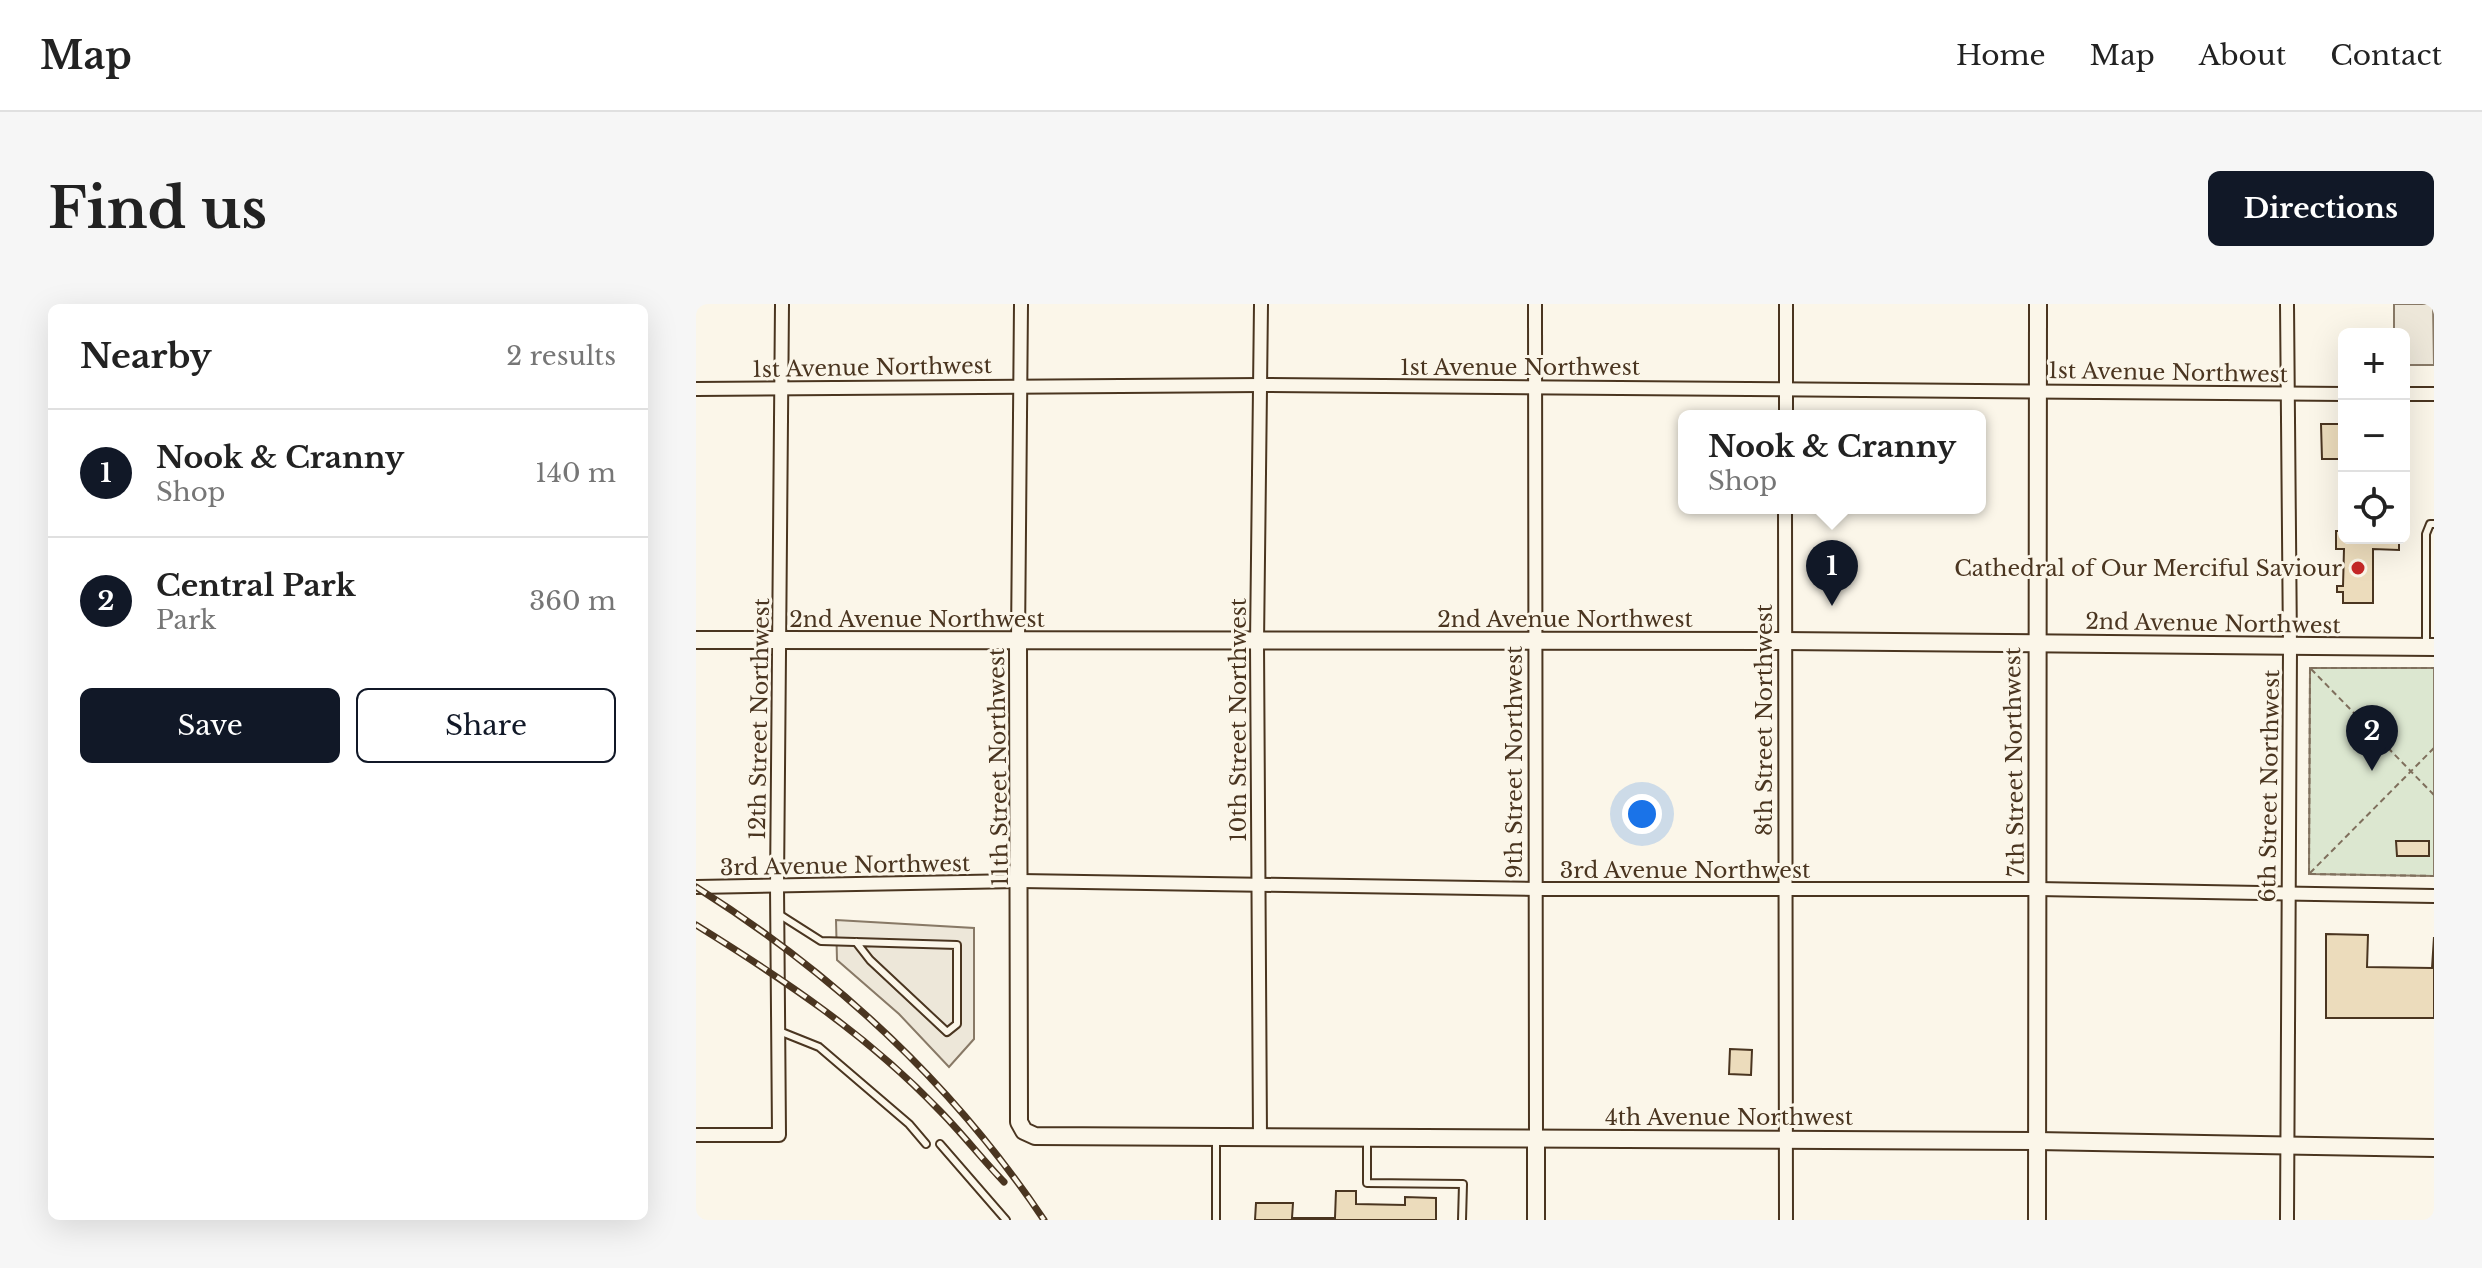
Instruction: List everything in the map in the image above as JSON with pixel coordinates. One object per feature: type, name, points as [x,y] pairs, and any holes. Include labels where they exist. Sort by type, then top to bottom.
[{"type":"street","name":"12th Street Northwest","points":[[696,1135],[779,1135],[777,886],[782,304]]},
{"type":"street","name":"11th Street Northwest","points":[[1021,304],[1019,1122],[1024,1131]]},
{"type":"street","name":"10th Street Northwest","points":[[1260,1136],[1257,643],[1261,304]]},
{"type":"street","name":"9th Street Northwest","points":[[1535,304],[1536,1220]]},
{"type":"street","points":[[1786,304],[1786,410]]},
{"type":"street","name":"7th Street Northwest","points":[[2037,1220],[2035,642],[2038,304]]},
{"type":"street","name":"6th Street Northwest","points":[[2287,304],[2290,648],[2287,1220]]},
{"type":"street","name":"1st Avenue Northwest","points":[[696,389],[1261,385],[2338,394]]},
{"type":"street","points":[[2410,394],[2434,394]]},
{"type":"street","name":"8th Street Northwest","points":[[1785,514],[1786,1220]]},
{"type":"street","name":"2nd Avenue Northwest","points":[[696,640],[1257,643],[1783,641],[2035,642],[2290,648],[2430,646]]},
{"type":"street","name":"3rd Avenue Northwest","points":[[696,887],[1021,881],[1536,889],[2038,889],[2434,896]]},
{"type":"street","name":"4th Avenue Northwest","points":[[1024,1131],[1035,1136],[2037,1141],[2434,1148]]},
{"type":"lane","points":[[2430,646],[2425,594],[2426,534],[2430,524],[2434,524]]},
{"type":"lane","points":[[777,913],[821,941],[856,942],[957,945],[957,1024],[947,1032],[870,960],[856,942]]},
{"type":"lane","points":[[779,1031],[819,1047],[909,1124],[926,1144]]},
{"type":"lane","points":[[1216,1136],[1216,1220]]},
{"type":"lane","points":[[1367,1136],[1367,1183],[1463,1184],[1462,1220]]},
{"type":"lane","points":[[940,1144],[1006,1220]]},
{"type":"path","points":[[2310,668],[2434,668]]},
{"type":"path","points":[[2310,668],[2434,795]]},
{"type":"path","points":[[2309,874],[2310,668]]},
{"type":"path","points":[[2309,874],[2434,748]]},
{"type":"path","points":[[2309,874],[2434,876]]},
{"type":"green space","points":[[2310,668],[2434,668],[2434,876],[2309,874]]},
{"type":"shaded area","points":[[2394,304],[2433,304],[2434,365],[2410,365],[2410,328],[2394,328]]},
{"type":"shaded area","points":[[836,920],[974,928],[974,1039],[949,1067],[899,1014],[837,960]]},
{"type":"building","points":[[2321,424],[2338,424],[2338,459],[2322,459]]},
{"type":"building","name":"Cathedral of Our Merciful Saviour","points":[[2336,531],[2338,544],[2399,544],[2399,550],[2373,549],[2373,603],[2343,603],[2343,592],[2337,592],[2337,586],[2343,586],[2344,549],[2336,549]]},
{"type":"building","points":[[2396,841],[2429,841],[2429,856],[2397,856]]},
{"type":"building","points":[[2326,934],[2368,935],[2367,967],[2432,968],[2434,937],[2434,1018],[2326,1018]]},
{"type":"building","points":[[1730,1049],[1752,1050],[1751,1075],[1729,1074]]},
{"type":"building","points":[[1336,1191],[1356,1191],[1356,1204],[1405,1205],[1405,1197],[1436,1198],[1436,1220],[1255,1220],[1256,1203],[1293,1203],[1292,1218],[1335,1218]]},
{"type":"railway","points":[[696,887],[796,957],[888,1035],[971,1123],[1044,1220]]},
{"type":"railway","points":[[696,925],[792,987],[853,1032],[911,1082],[1004,1182]]},
{"type":"place","name":"Cathedral of Our Merciful Saviour","points":[[2358,568]]},
{"type":"place","name":"Nook & Cranny","points":[[1832,606]]},
{"type":"place","name":"Central Park","points":[[2372,771]]}]
